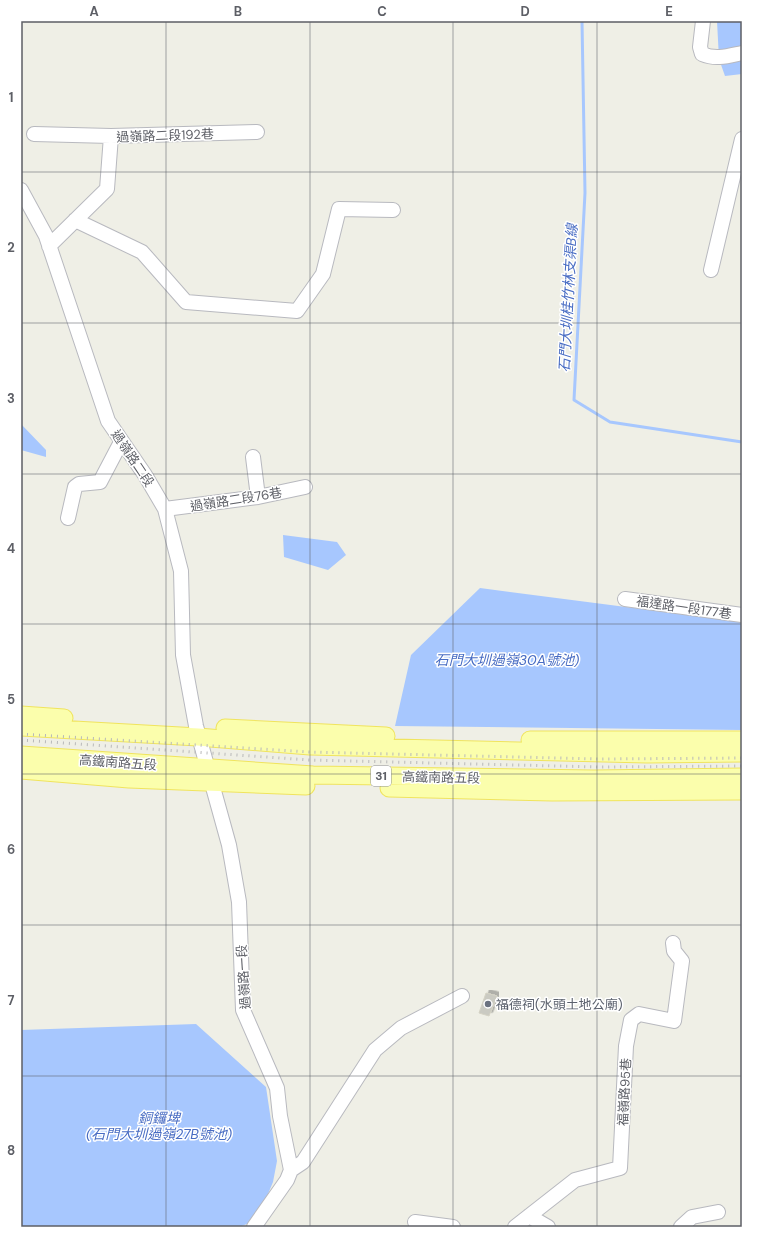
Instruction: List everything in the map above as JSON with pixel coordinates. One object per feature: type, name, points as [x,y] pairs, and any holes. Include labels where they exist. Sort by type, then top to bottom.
[{"type":"main road","name":"31","points":[[21,715],[197,732],[310,746],[640,754],[742,753]]},
{"type":"main road","name":"31","points":[[21,727],[423,738],[742,740]]},
{"type":"main road","points":[[719,753],[742,748]]},
{"type":"main road","name":"高鐵南路五段","points":[[21,755],[210,776],[552,792],[742,791]]},
{"type":"main road","name":"高鐵南路五段","points":[[21,770],[129,779],[210,776],[313,775],[594,779],[742,777]]},
{"type":"main road","points":[[594,779],[660,792]]},
{"type":"street","points":[[700,22],[700,47],[702,54],[718,58],[742,53]]},
{"type":"street","name":"過嶺路二段192巷","points":[[49,246],[107,189],[111,136],[257,132]]},
{"type":"street","points":[[34,134],[111,136]]},
{"type":"street","points":[[711,270],[742,139]]},
{"type":"street","name":"過嶺路二段","points":[[21,190],[46,236],[108,421],[145,475],[165,509],[181,571],[183,655],[197,732]]},
{"type":"street","points":[[76,220],[142,252],[186,302],[297,311],[323,274],[339,209],[393,210]]},
{"type":"street","points":[[68,518],[75,487],[79,484],[100,482],[122,442]]},
{"type":"street","points":[[253,457],[258,497]]},
{"type":"street","name":"過嶺路二段76巷","points":[[165,509],[258,497],[305,487]]},
{"type":"street","name":"福達路一段177巷","points":[[625,598],[742,615]]},
{"type":"street","name":"過嶺路一段","points":[[197,732],[229,845],[239,902],[243,1010],[277,1088],[280,1116],[291,1170]]},
{"type":"street","name":"福嶺路95巷","points":[[514,1227],[575,1180],[620,1168],[626,1046],[631,1020],[639,1014],[674,1021],[682,961],[674,951],[673,943]]},
{"type":"street","points":[[254,1227],[287,1180],[291,1170],[303,1162],[375,1050],[401,1028],[462,996]]},
{"type":"street","points":[[681,1227],[692,1217],[718,1212]]},
{"type":"street","points":[[529,1216],[548,1227]]},
{"type":"street","points":[[415,1222],[453,1227]]},
{"type":"water","points":[[717,21],[742,21],[742,74],[725,76],[719,59]]},
{"type":"water","points":[[21,424],[46,450],[46,457],[21,450]]},
{"type":"water","points":[[283,535],[337,542],[346,555],[328,570],[284,557]]},
{"type":"water","name":"石門大圳過嶺30A號池)","points":[[480,588],[742,622],[742,730],[395,726],[411,655]]},
{"type":"water","name":"銅鑼埤 (石門大圳過嶺27B號池)","points":[[196,1024],[266,1087],[277,1161],[273,1182],[257,1220],[239,1227],[21,1227],[21,1030]]},
{"type":"building","name":"福德祠(水頭土地公廟)","points":[[486,993],[497,996],[489,1016],[479,1013]]},
{"type":"waterway","name":"石門大圳桂竹林支渠B線","points":[[582,21],[585,193],[574,400],[610,422],[742,442]]},
{"type":"railway","points":[[21,734],[309,752],[599,759],[742,758]]},
{"type":"railway","points":[[21,740],[309,760],[599,767],[742,766]]},
{"type":"place","name":"福德祠(水頭土地公廟)","points":[[488,1004]]}]
